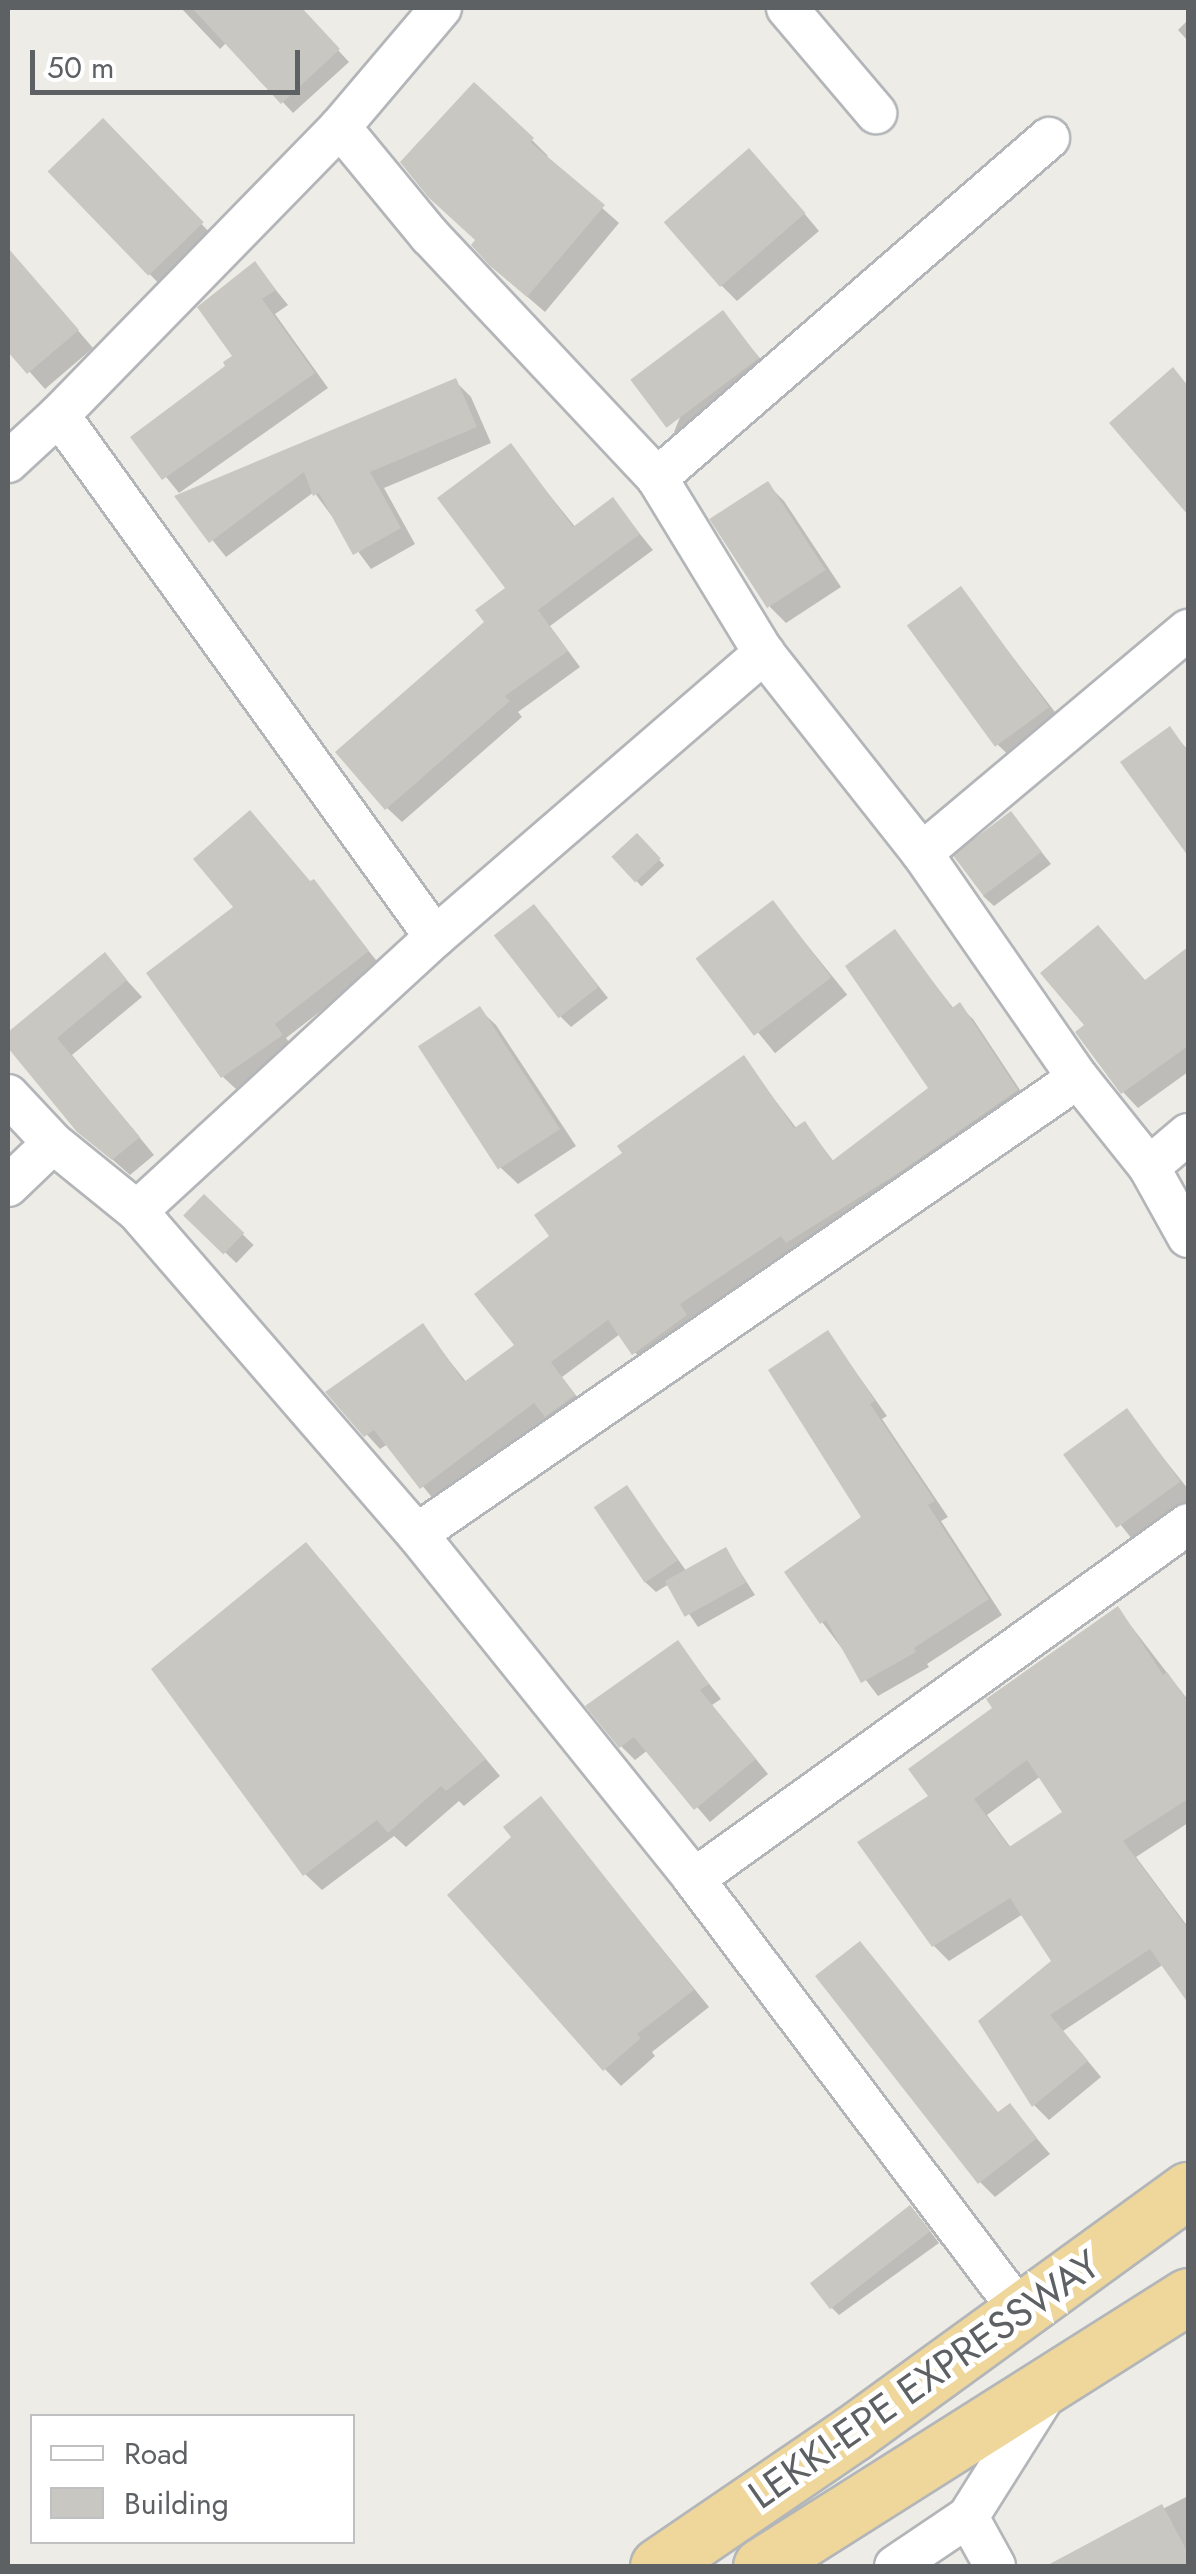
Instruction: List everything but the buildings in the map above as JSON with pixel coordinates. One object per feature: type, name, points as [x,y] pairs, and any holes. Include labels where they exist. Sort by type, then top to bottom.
[{"type":"highway","name":"LEKKI-EPE EXPRESSWAY","points":[[658,2566],[854,2433],[1188,2190]]},
{"type":"highway","name":"LEKKI-EPE EXPRESSWAY","points":[[761,2566],[1188,2296]]},
{"type":"street","points":[[8,462],[59,415],[340,127],[441,8]]},
{"type":"street","points":[[787,8],[876,113]]},
{"type":"street","points":[[340,127],[430,236],[657,478],[764,654],[922,853],[1078,1078],[1148,1167],[1188,1236]]},
{"type":"street","points":[[657,478],[1049,138]]},
{"type":"street","points":[[59,415],[435,937]]},
{"type":"street","points":[[922,853],[1188,630]]},
{"type":"street","points":[[137,1212],[435,937],[764,654]]},
{"type":"street","points":[[417,1534],[1078,1078]]},
{"type":"street","points":[[8,1094],[53,1144],[137,1212],[417,1534],[694,1879],[1020,2311]]},
{"type":"street","points":[[1148,1167],[1188,1134]]},
{"type":"street","points":[[8,1186],[53,1144]]},
{"type":"street","points":[[694,1879],[1188,1524]]},
{"type":"street","points":[[895,2566],[968,2516],[1056,2378]]},
{"type":"street","points":[[968,2516],[995,2566]]}]
